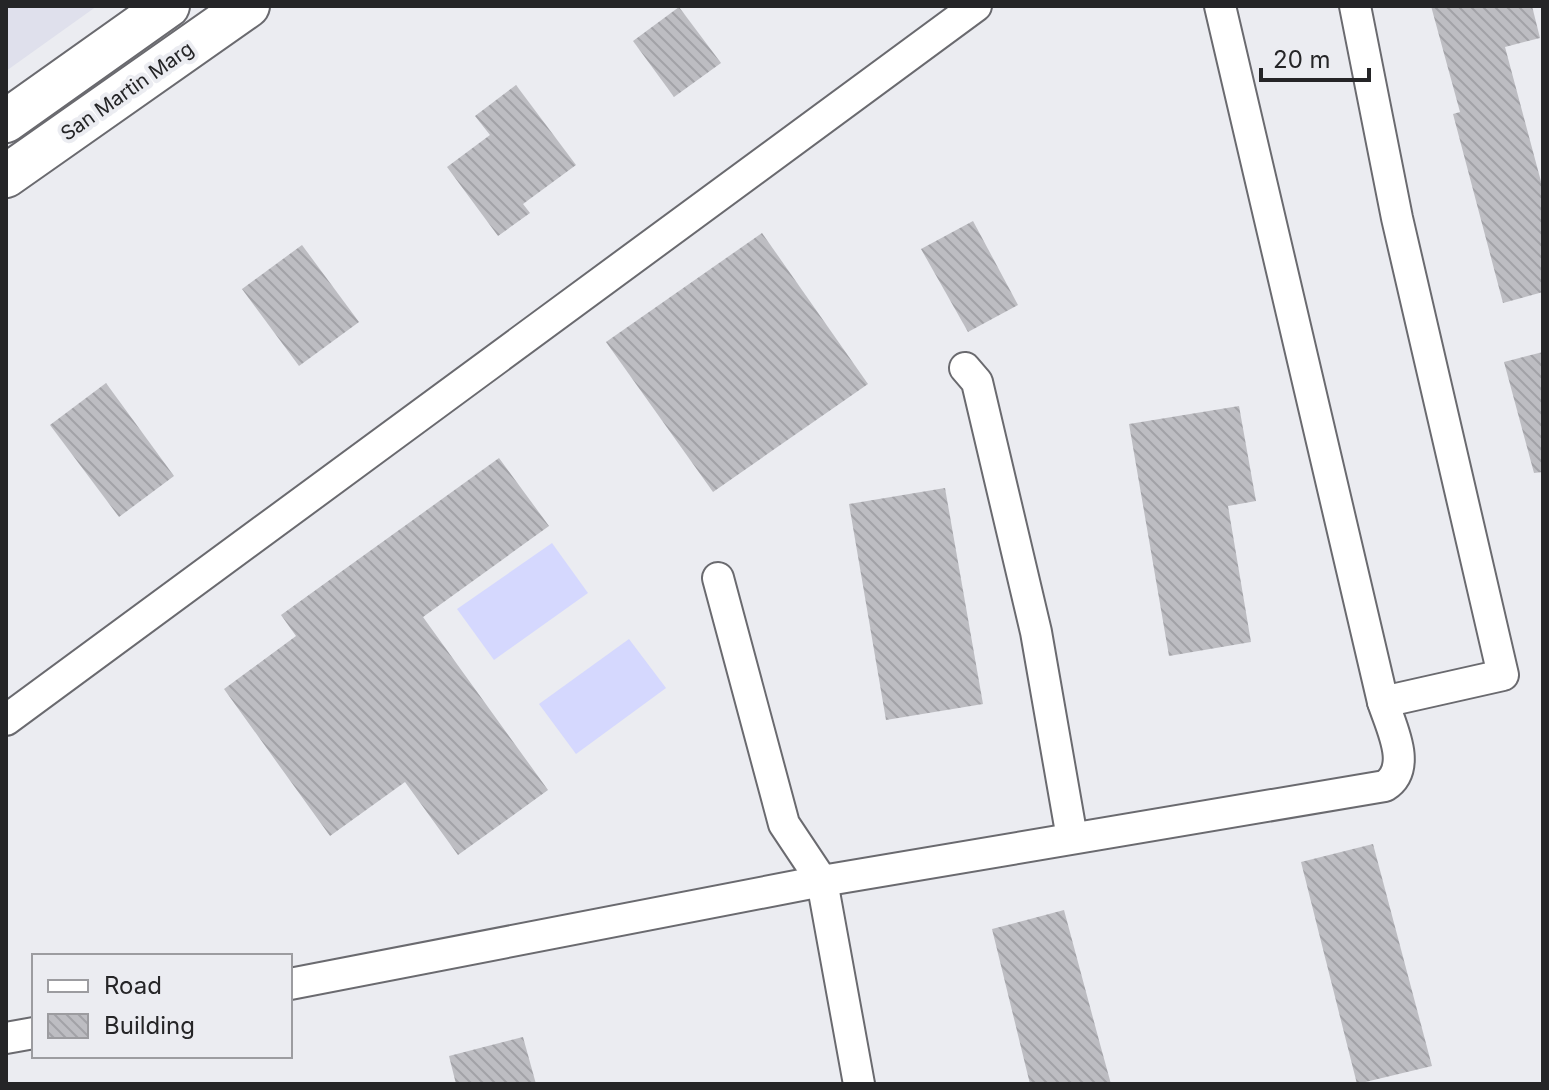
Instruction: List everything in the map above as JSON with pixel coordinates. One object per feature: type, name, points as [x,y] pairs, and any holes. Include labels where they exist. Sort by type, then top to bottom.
[{"type":"street","points":[[6,121],[168,6]]},
{"type":"street","name":"San Martin Marg","points":[[6,176],[248,6]]},
{"type":"street","points":[[6,720],[976,6]]},
{"type":"street","points":[[292,984],[822,881],[1385,786],[1399,770],[1400,758],[1383,702],[1220,6]]},
{"type":"street","points":[[1355,6],[1397,218],[1503,675],[1383,702]]},
{"type":"street","points":[[965,368],[977,382],[1036,632],[1072,838]]},
{"type":"street","points":[[718,578],[784,824],[822,881],[859,1084]]},
{"type":"street","points":[[6,1038],[32,1033]]},
{"type":"shaded area","points":[[6,6],[97,6],[6,71]]},
{"type":"shaded area","points":[[552,543],[588,593],[494,660],[457,609]]},
{"type":"shaded area","points":[[629,639],[666,688],[576,754],[539,704]]},
{"type":"building","points":[[1431,6],[1532,6],[1540,38],[1505,47],[1543,189],[1543,292],[1503,303],[1453,114],[1460,112]]},
{"type":"building","points":[[679,7],[721,63],[674,97],[633,41]]},
{"type":"building","points":[[516,85],[576,165],[523,204],[530,213],[498,236],[447,167],[490,135],[475,116]]},
{"type":"building","points":[[973,221],[1018,305],[968,332],[921,249]]},
{"type":"building","points":[[762,233],[868,384],[713,492],[606,342]]},
{"type":"building","points":[[302,245],[359,322],[299,366],[242,289]]},
{"type":"building","points":[[1543,352],[1543,472],[1534,473],[1504,362]]},
{"type":"building","points":[[106,383],[174,476],[119,517],[50,425]]},
{"type":"building","points":[[1239,406],[1256,501],[1228,506],[1251,642],[1169,656],[1129,424]]},
{"type":"building","points":[[499,458],[549,526],[423,617],[548,790],[458,855],[405,782],[330,836],[224,689],[296,636],[281,615]]},
{"type":"building","points":[[945,488],[983,704],[886,720],[849,504]]},
{"type":"building","points":[[1373,844],[1432,1066],[1357,1084],[1301,862]]},
{"type":"building","points":[[1064,910],[1111,1084],[1030,1084],[992,929]]},
{"type":"building","points":[[523,1037],[536,1084],[456,1084],[449,1056]]}]
